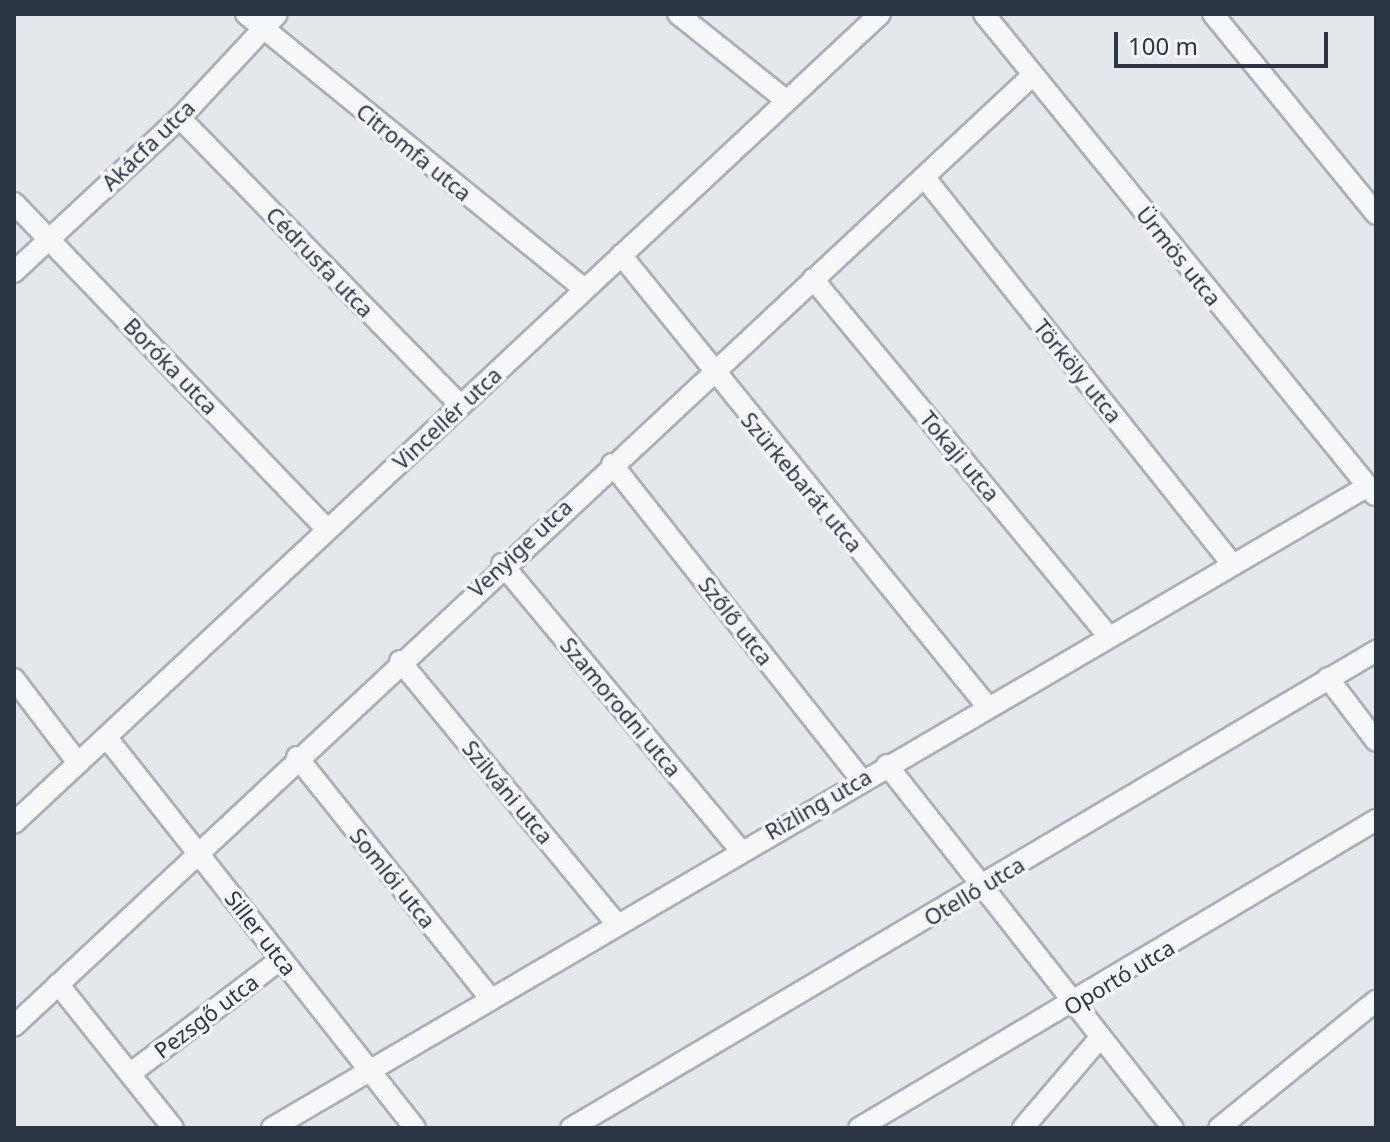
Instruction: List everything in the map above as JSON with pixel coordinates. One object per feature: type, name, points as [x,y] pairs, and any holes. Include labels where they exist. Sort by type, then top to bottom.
[{"type":"street","points":[[678,14],[787,101]]},
{"type":"street","name":"Vincellér utca","points":[[14,823],[583,288],[880,14]]},
{"type":"street","name":"Ürmös utca","points":[[984,14],[1372,491]]},
{"type":"street","points":[[1213,14],[1376,214]]},
{"type":"street","name":"Akácfa utca","points":[[14,272],[180,118],[258,18]]},
{"type":"street","name":"Citromfa utca","points":[[258,18],[583,288]]},
{"type":"street","name":"Venyige utca","points":[[14,1026],[195,850],[1032,76]]},
{"type":"street","name":"Cédrusfa utca","points":[[180,118],[461,406]]},
{"type":"street","name":"Törköly utca","points":[[925,178],[1231,563]]},
{"type":"street","name":"Boróka utca","points":[[14,203],[327,529]]},
{"type":"street","name":"Szürkebarát utca","points":[[621,255],[711,371],[987,706]]},
{"type":"street","name":"Tokaji utca","points":[[813,279],[1107,634]]},
{"type":"street","name":"Szőlő utca","points":[[612,464],[860,778]]},
{"type":"street","name":"Rizling utca","points":[[272,1128],[1107,634],[1231,563],[1372,491]]},
{"type":"street","name":"Szamorodni utca","points":[[502,564],[740,850]]},
{"type":"street","name":"Otelló utca","points":[[573,1128],[1376,651]]},
{"type":"street","name":"Szilváni utca","points":[[400,661],[616,923]]},
{"type":"street","points":[[1328,678],[1376,741]]},
{"type":"street","points":[[14,679],[78,763]]},
{"type":"street","name":"Siller utca","points":[[107,738],[415,1128]]},
{"type":"street","name":"Somlói utca","points":[[297,757],[490,998]]},
{"type":"street","points":[[887,765],[1099,1039],[1173,1128]]},
{"type":"street","name":"Oportó utca","points":[[859,1128],[1075,1005],[1376,820]]},
{"type":"street","name":"Pezsgő utca","points":[[131,1073],[281,959]]},
{"type":"street","points":[[58,984],[173,1128]]},
{"type":"street","points":[[1219,1128],[1376,1001]]},
{"type":"street","points":[[1023,1128],[1099,1039]]}]
